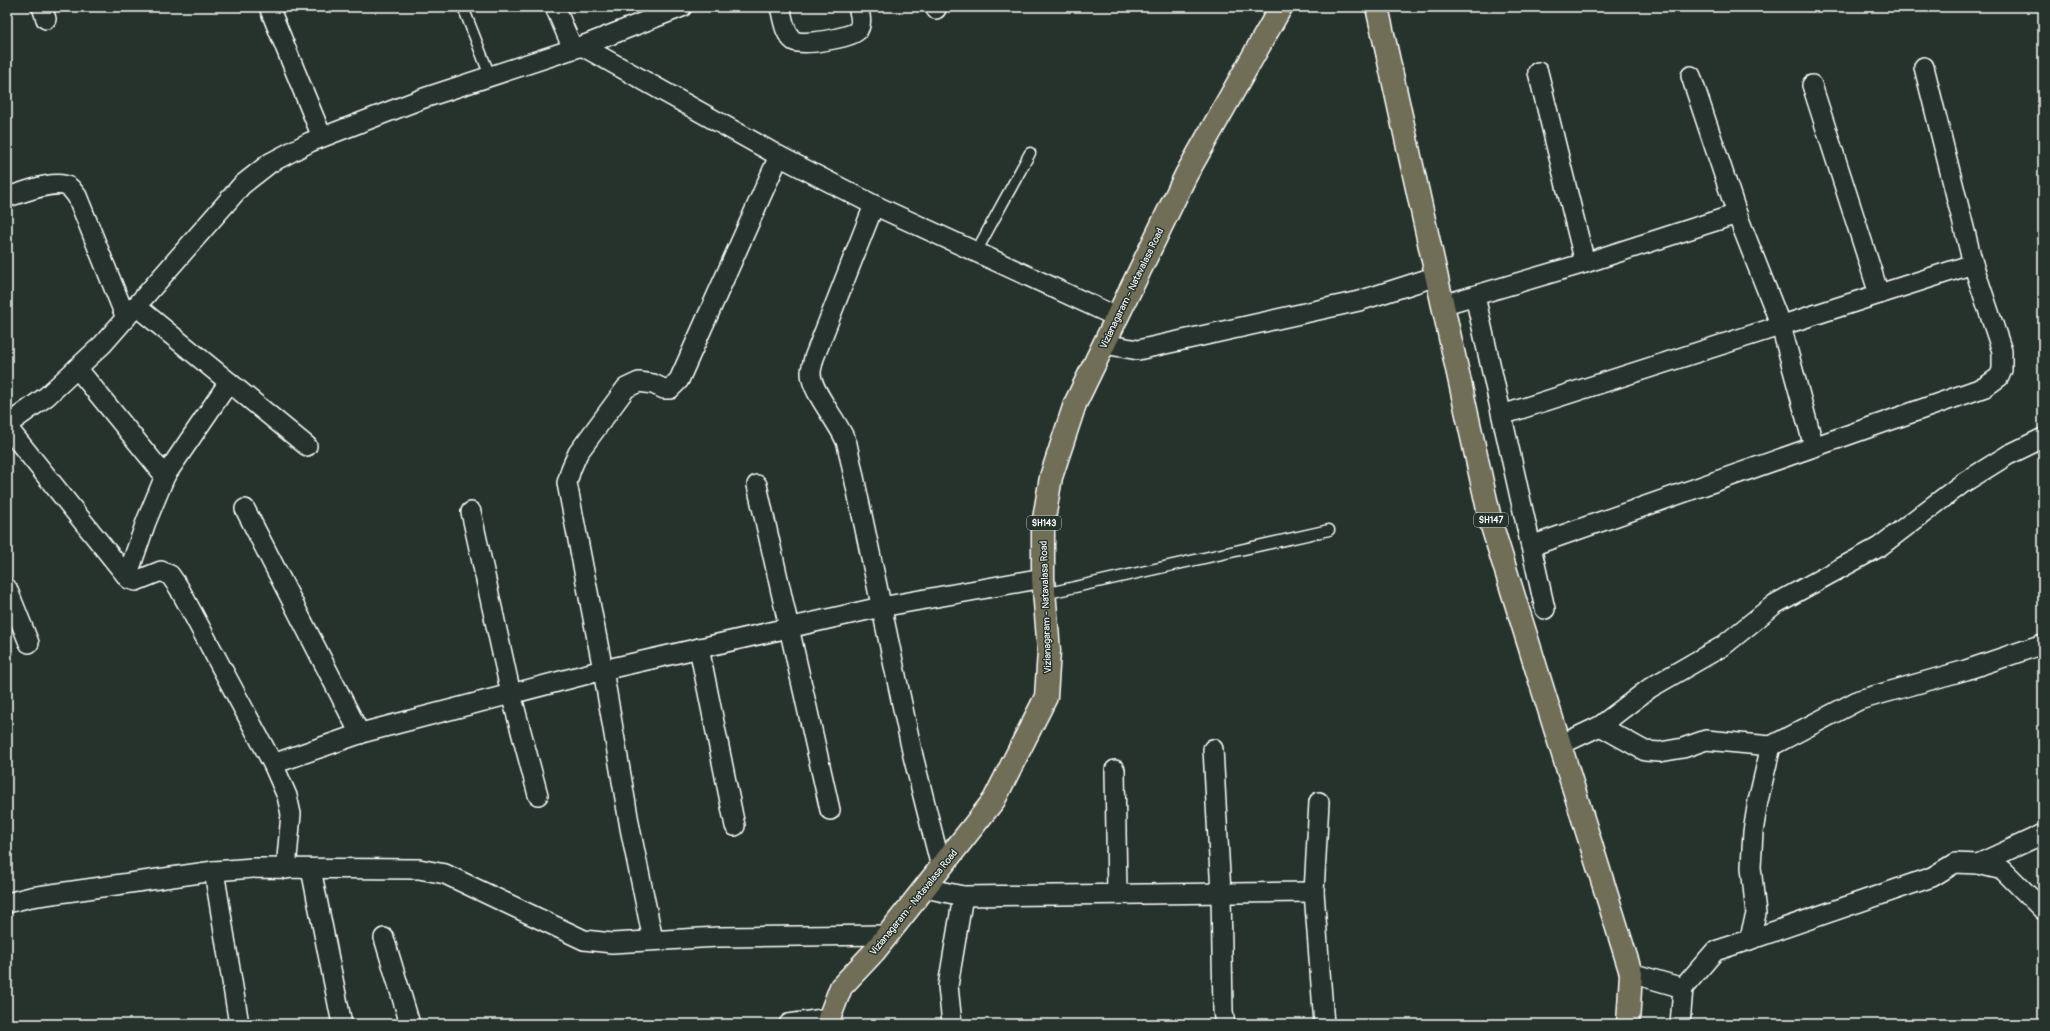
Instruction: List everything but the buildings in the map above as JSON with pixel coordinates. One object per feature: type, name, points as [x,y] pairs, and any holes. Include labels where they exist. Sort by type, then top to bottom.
[{"type":"main road","name":"Vizianagaram - Natavalasa Road","points":[[828,1021],[841,987],[887,935],[994,800],[1046,697],[1048,651],[1044,586],[1044,525],[1051,477],[1075,404],[1186,175],[1281,7]]},
{"type":"main road","name":"SH147","points":[[1376,7],[1493,530],[1631,973],[1628,1024]]},
{"type":"street","points":[[269,7],[322,137]]},
{"type":"street","points":[[555,7],[578,47],[874,206],[1117,317]]},
{"type":"street","points":[[286,869],[291,814],[287,796],[272,764],[179,588],[170,575],[161,571],[136,581],[127,577],[7,426],[47,396],[103,344],[242,185],[270,163],[322,137],[424,98],[578,47],[682,7]]},
{"type":"street","points":[[780,7],[790,37],[795,42],[803,44],[840,37],[857,30],[861,25],[858,7]]},
{"type":"street","points":[[1531,546],[1985,388],[1999,377],[2002,370],[2002,351],[1973,264],[1924,67]]},
{"type":"street","points":[[1538,72],[1585,263]]},
{"type":"street","points":[[1691,76],[1737,214],[1781,326],[1814,447]]},
{"type":"street","points":[[1812,85],[1879,294]]},
{"type":"street","points":[[653,940],[630,828],[603,670],[567,483],[578,453],[626,388],[639,382],[653,384],[664,389],[670,389],[679,380],[779,156]]},
{"type":"street","points":[[7,197],[52,184],[62,184],[70,187],[77,196],[131,312],[229,382],[307,446]]},
{"type":"street","points":[[874,206],[814,358],[811,375],[816,389],[840,427],[847,444],[913,756],[942,867]]},
{"type":"street","points":[[1442,305],[1585,263],[1737,214]]},
{"type":"street","points":[[1502,415],[1973,264]]},
{"type":"street","points":[[1104,344],[1138,350],[1359,302],[1437,276]]},
{"type":"street","points":[[1475,296],[1545,608]]},
{"type":"street","points":[[77,368],[165,476]]},
{"type":"street","points":[[127,577],[146,522],[165,476],[229,382]]},
{"type":"street","points":[[1560,745],[1600,726],[1650,688],[1724,646],[1775,604],[1879,547],[1963,483],[2008,455],[2043,438]]},
{"type":"street","points":[[757,485],[830,810]]},
{"type":"street","points":[[245,509],[360,734]]},
{"type":"street","points":[[471,512],[511,694],[538,795]]},
{"type":"street","points":[[272,764],[360,734],[603,670],[881,606],[1044,586]]},
{"type":"street","points":[[7,588],[29,643]]},
{"type":"street","points":[[1600,726],[1644,751],[1660,752],[1706,740],[1771,746],[1859,700],[1966,670],[2043,644]]},
{"type":"street","points":[[699,648],[735,826]]},
{"type":"street","points":[[1749,940],[1756,914],[1751,867],[1753,832],[1758,801],[1771,746]]},
{"type":"street","points":[[1213,749],[1221,893],[1223,1011],[1225,1024]]},
{"type":"street","points":[[1114,770],[1118,894]]},
{"type":"street","points":[[1320,802],[1314,892],[1324,1024]]},
{"type":"street","points":[[1978,864],[2043,834]]},
{"type":"street","points":[[1680,1024],[1683,988],[1715,951],[1932,877],[1955,863],[1978,864],[2003,870],[2043,910]]},
{"type":"street","points":[[311,868],[342,1024]]},
{"type":"street","points":[[7,903],[31,897],[214,871],[311,868],[419,869],[445,874],[584,940],[612,943],[718,937],[887,935]]},
{"type":"street","points":[[214,871],[239,1024]]},
{"type":"street","points":[[925,888],[963,896],[1314,892]]},
{"type":"street","points":[[952,1024],[948,986],[963,896]]},
{"type":"street","points":[[384,938],[410,1024]]},
{"type":"street","points":[[1631,973],[1683,988]]},
{"type":"street","points":[[789,1024],[828,1021]]},
{"type":"lane","points":[[463,7],[490,76]]},
{"type":"lane","points":[[976,252],[1030,153]]},
{"type":"lane","points":[[1044,586],[1329,530]]}]
